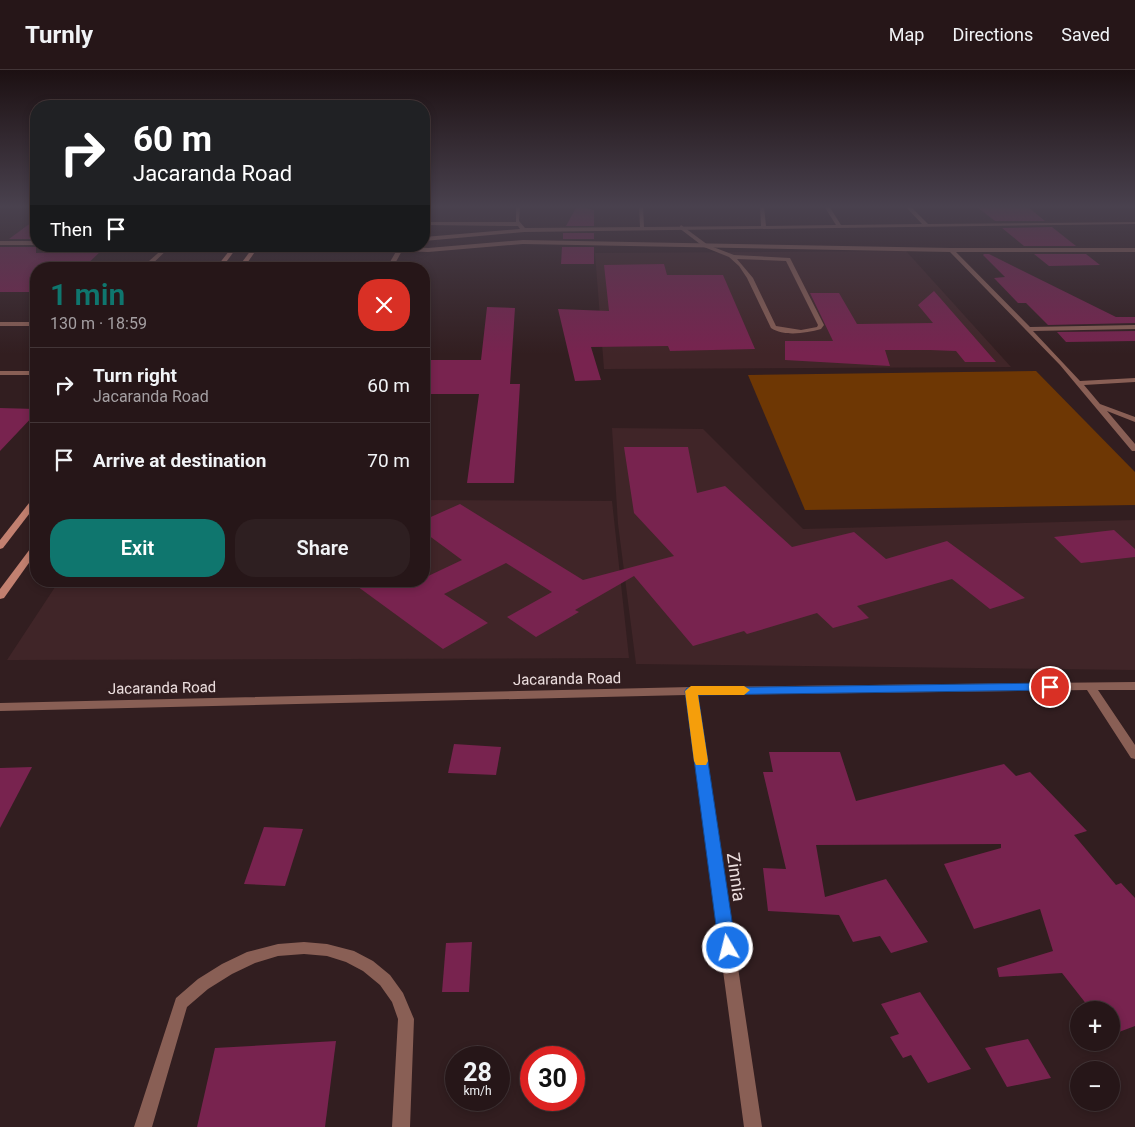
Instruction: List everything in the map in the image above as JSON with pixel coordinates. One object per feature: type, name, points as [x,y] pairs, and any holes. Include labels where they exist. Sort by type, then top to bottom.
[{"type":"main road","points":[[0,546],[30,508]]},
{"type":"main road","points":[[0,596],[30,554]]},
{"type":"street","points":[[728,255],[788,259],[821,325],[819,328],[801,332],[773,327],[750,278],[732,257]]},
{"type":"street","points":[[956,255],[1029,329],[1135,449]]},
{"type":"street","points":[[0,324],[30,324]]},
{"type":"street","points":[[1029,329],[1135,327]]},
{"type":"street","points":[[0,373],[30,373]]},
{"type":"street","points":[[1078,383],[1135,381]]},
{"type":"street","points":[[1097,405],[1135,420]]},
{"type":"street","points":[[1090,686],[1135,755]]},
{"type":"street","name":"Jacaranda Road","points":[[0,707],[691,691],[1135,686]]},
{"type":"street","name":"Zinnia","points":[[691,691],[753,1127]]},
{"type":"street","points":[[143,1127],[181,1003],[203,984],[227,969],[252,958],[278,950],[304,948],[327,950],[342,954],[368,966],[385,980],[398,998],[406,1019],[401,1127]]},
{"type":"shaded area","points":[[595,255],[910,255],[1011,367],[604,369]]},
{"type":"shaded area","points":[[1036,371],[1135,472],[1135,505],[805,510],[748,375]]},
{"type":"shaded area","points":[[612,428],[703,429],[803,529],[1135,520],[1135,670],[636,664],[618,524]]},
{"type":"shaded area","points":[[430,500],[612,501],[629,658],[7,660],[55,587],[430,587]]},
{"type":"building","points":[[0,255],[96,255],[89,262],[30,262],[30,292],[0,292]]},
{"type":"building","points":[[562,255],[594,255],[594,264],[561,264]]},
{"type":"building","points":[[983,255],[992,255],[1116,317],[1135,317],[1135,323],[1048,325],[1026,303],[1018,303],[994,278],[1005,277]]},
{"type":"building","points":[[1036,255],[1088,255],[1100,265],[1049,266]]},
{"type":"building","points":[[664,264],[667,275],[723,275],[755,349],[670,351],[668,346],[591,347],[601,380],[575,381],[558,309],[609,311],[604,265]]},
{"type":"building","points":[[934,291],[996,362],[965,362],[956,351],[930,350],[885,350],[890,366],[785,360],[785,341],[833,341],[810,293],[839,293],[857,324],[933,323],[918,305]]},
{"type":"building","points":[[487,307],[515,308],[510,384],[520,384],[514,483],[467,483],[479,394],[430,394],[430,360],[481,360]]},
{"type":"building","points":[[1135,331],[1135,341],[1066,342],[1057,332]]},
{"type":"building","points":[[0,408],[30,409],[30,419],[0,451]]},
{"type":"building","points":[[624,447],[688,447],[697,493],[725,486],[792,547],[854,532],[886,559],[947,541],[1025,598],[990,609],[952,579],[857,606],[869,618],[833,628],[817,613],[747,634],[744,631],[693,646],[634,576],[575,610],[579,612],[536,637],[507,617],[552,592],[506,563],[444,594],[488,623],[443,649],[358,587],[430,587],[430,575],[462,560],[430,536],[430,517],[460,504],[583,580],[674,556],[634,513]]},
{"type":"building","points":[[1114,530],[1135,549],[1135,557],[1081,563],[1054,537]]},
{"type":"building","points":[[454,744],[501,747],[496,775],[448,773]]},
{"type":"building","points":[[769,752],[840,752],[856,801],[1004,764],[1016,776],[1030,772],[1087,831],[1074,835],[1116,885],[1121,883],[1135,898],[1135,1026],[1120,1032],[1120,1001],[1084,1001],[1062,973],[999,977],[997,968],[1053,951],[1040,909],[974,929],[944,864],[1001,848],[1001,844],[816,845],[825,897],[886,879],[928,942],[891,953],[880,936],[853,942],[839,915],[768,911],[763,868],[786,869],[763,772],[773,772]]},
{"type":"building","points":[[32,767],[0,828],[0,768]]},
{"type":"building","points":[[264,827],[303,829],[285,886],[244,884]]},
{"type":"building","points":[[472,942],[469,992],[442,992],[446,943]]},
{"type":"building","points":[[920,992],[971,1069],[928,1083],[911,1055],[903,1058],[890,1037],[899,1034],[881,1004]]},
{"type":"building","points":[[1028,1039],[1051,1078],[1007,1087],[985,1048]]},
{"type":"building","points":[[336,1041],[325,1127],[197,1127],[215,1048]]},
{"type":"slow traffic","points":[[701,761],[691,691],[744,690]]},
{"type":"route","points":[[728,948],[691,691],[1050,687]]}]
